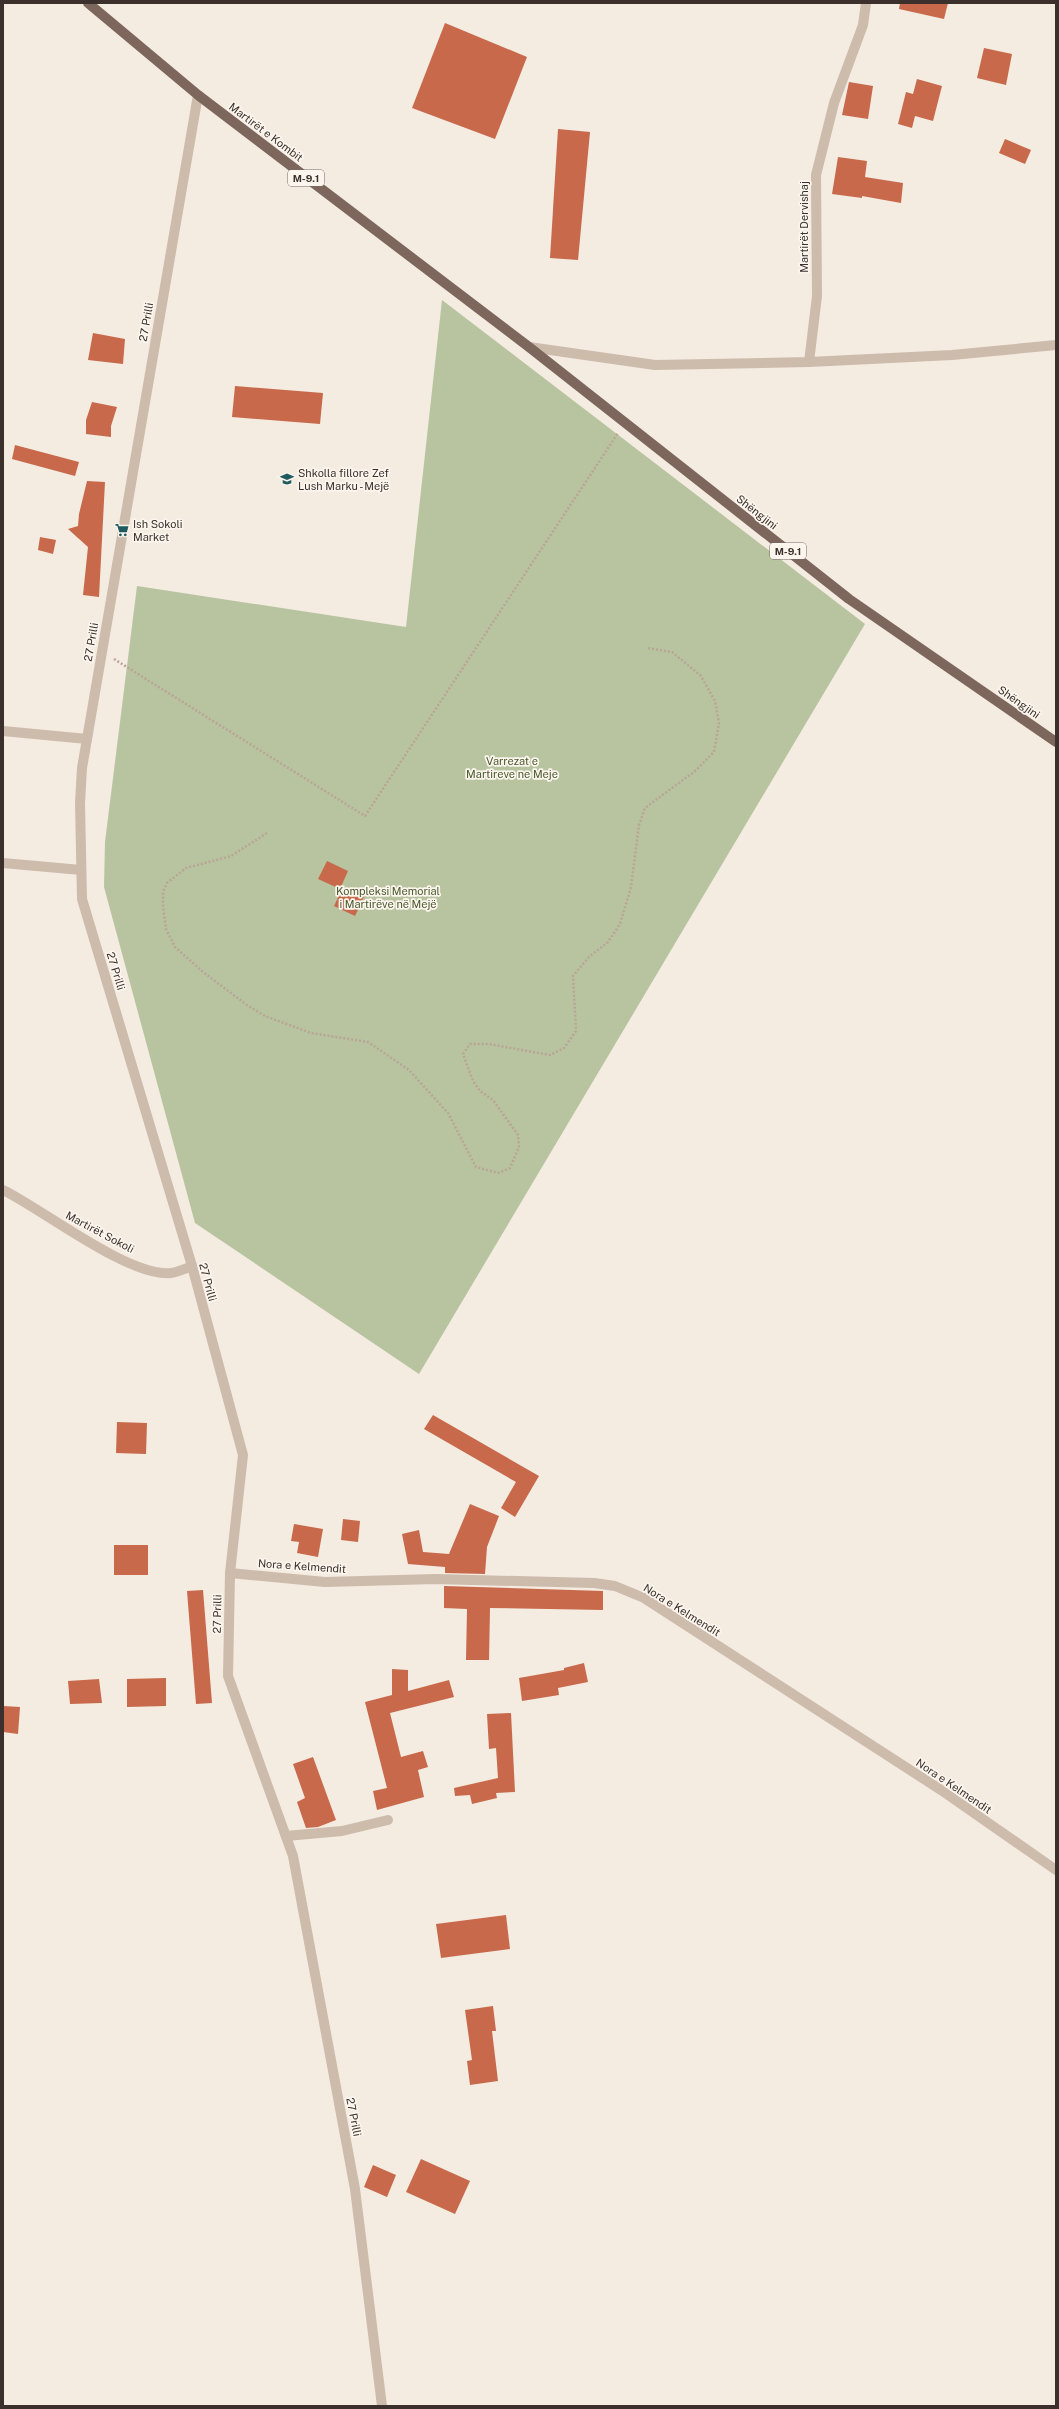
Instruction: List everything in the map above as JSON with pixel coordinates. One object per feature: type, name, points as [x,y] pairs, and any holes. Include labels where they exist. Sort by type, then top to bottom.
[{"type":"main road","name":"Martirët e Kombit","points":[[88,3],[198,95],[530,347]]},
{"type":"main road","name":"Shëngjini","points":[[530,347],[849,599],[1056,742]]},
{"type":"street","name":"Martirët Dervishaj","points":[[809,362],[817,296],[816,175],[834,103],[863,25],[866,3]]},
{"type":"street","name":"27 Prilli","points":[[198,95],[82,768],[80,803],[82,899],[192,1266],[243,1455],[230,1573],[228,1676],[293,1856],[355,2189],[382,2406]]},
{"type":"street","points":[[530,347],[655,365],[809,362],[952,355],[1056,345]]},
{"type":"street","points":[[3,731],[87,739]]},
{"type":"street","points":[[3,863],[81,870]]},
{"type":"street","name":"Martirët Sokoli","points":[[3,1190],[116,1256],[149,1271],[172,1273],[192,1266]]},
{"type":"street","name":"Nora e Kelmendit","points":[[230,1573],[326,1582],[435,1579],[594,1583],[626,1590],[644,1598],[941,1790],[1056,1870]]},
{"type":"street","points":[[286,1836],[342,1831],[388,1820]]},
{"type":"path","points":[[102,651],[365,816],[624,422]]},
{"type":"path","points":[[267,833],[231,856],[186,868],[167,883],[163,892],[163,906],[166,929],[175,947],[203,972],[247,1005],[265,1016],[311,1033],[368,1042],[409,1070],[448,1113],[476,1167],[498,1173],[510,1168],[519,1147],[518,1135],[493,1100],[480,1091],[473,1081],[463,1054],[470,1044],[489,1044],[550,1055],[564,1048],[576,1031],[573,976],[589,957],[608,942],[620,924],[631,888],[639,825],[645,808],[695,771],[714,752],[720,723],[715,701],[701,676],[672,652],[647,648]]},
{"type":"green space","name":"Kompleksi Memorial i Martirëve në Mejë","points":[[442,300],[865,624],[419,1374],[195,1223],[104,887],[105,842],[137,586],[406,627]]},
{"type":"building","points":[[900,3],[948,3],[944,19],[899,9]]},
{"type":"building","points":[[445,23],[527,57],[495,139],[412,108]]},
{"type":"building","points":[[984,48],[1012,54],[1006,85],[977,78]]},
{"type":"building","points":[[917,79],[942,86],[933,121],[915,116],[912,128],[898,124],[906,92],[913,94]]},
{"type":"building","points":[[849,82],[873,86],[868,119],[842,115]]},
{"type":"building","points":[[558,129],[590,132],[578,260],[550,258]]},
{"type":"building","points":[[1005,139],[1031,150],[1025,164],[999,153]]},
{"type":"building","points":[[838,157],[867,161],[865,177],[903,183],[901,203],[862,196],[862,198],[832,194]]},
{"type":"building","points":[[93,333],[125,339],[123,364],[88,360]]},
{"type":"building","points":[[235,386],[323,393],[320,424],[232,417]]},
{"type":"building","points":[[92,402],[117,407],[111,426],[111,437],[86,434],[86,420]]},
{"type":"building","points":[[15,445],[79,462],[75,476],[12,459]]},
{"type":"building","points":[[87,481],[105,482],[99,597],[83,595],[88,547],[68,529],[78,526],[79,514]]},
{"type":"building","points":[[40,537],[56,540],[53,554],[38,550]]},
{"type":"building","points":[[327,861],[348,871],[340,889],[318,879]]},
{"type":"building","points":[[343,887],[364,897],[355,916],[334,906]]},
{"type":"building","points":[[433,1415],[539,1476],[515,1517],[501,1508],[516,1482],[424,1429]]},
{"type":"building","points":[[117,1422],[147,1423],[146,1454],[116,1453]]},
{"type":"building","points":[[470,1504],[499,1516],[487,1547],[485,1574],[445,1573],[445,1567],[408,1564],[402,1534],[419,1530],[423,1552],[449,1554]]},
{"type":"building","points":[[343,1519],[360,1521],[358,1542],[341,1540]]},
{"type":"building","points":[[294,1524],[323,1529],[318,1557],[297,1553],[299,1542],[291,1541]]},
{"type":"building","points":[[114,1545],[148,1545],[148,1575],[114,1575]]},
{"type":"building","points":[[444,1586],[603,1591],[603,1610],[490,1608],[489,1660],[466,1660],[467,1609],[444,1608]]},
{"type":"building","points":[[203,1590],[212,1703],[196,1704],[187,1591]]},
{"type":"building","points":[[584,1663],[588,1682],[558,1688],[559,1695],[522,1701],[519,1678],[564,1670],[564,1668]]},
{"type":"building","points":[[392,1669],[408,1670],[408,1691],[449,1680],[454,1697],[390,1713],[401,1757],[423,1751],[428,1767],[418,1770],[424,1797],[377,1810],[373,1791],[387,1788],[365,1702],[392,1695]]},
{"type":"building","points":[[166,1678],[166,1706],[127,1707],[127,1679]]},
{"type":"building","points":[[99,1679],[102,1703],[70,1704],[68,1681]]},
{"type":"building","points":[[3,1706],[20,1707],[18,1734],[3,1732]]},
{"type":"building","points":[[511,1713],[515,1792],[496,1793],[497,1798],[472,1804],[470,1795],[455,1796],[454,1788],[498,1778],[496,1748],[489,1749],[487,1714]]},
{"type":"building","points":[[313,1757],[336,1820],[318,1827],[306,1828],[297,1802],[305,1798],[293,1764]]},
{"type":"building","points":[[506,1915],[510,1949],[441,1958],[436,1924]]},
{"type":"building","points":[[493,2006],[496,2031],[492,2031],[498,2081],[470,2085],[467,2061],[472,2060],[465,2010]]},
{"type":"building","points":[[421,2159],[470,2181],[455,2214],[406,2192]]},
{"type":"building","points":[[373,2165],[396,2175],[387,2197],[364,2187]]},
{"type":"place","name":"Shkolla fillore Zef Lush Marku - Mejë","points":[[287,479]]},
{"type":"place","name":"Ish Sokoli Market","points":[[122,530]]},
{"type":"park label","name":"Varrezat e Martireve ne Meje","points":[[512,767]]}]
